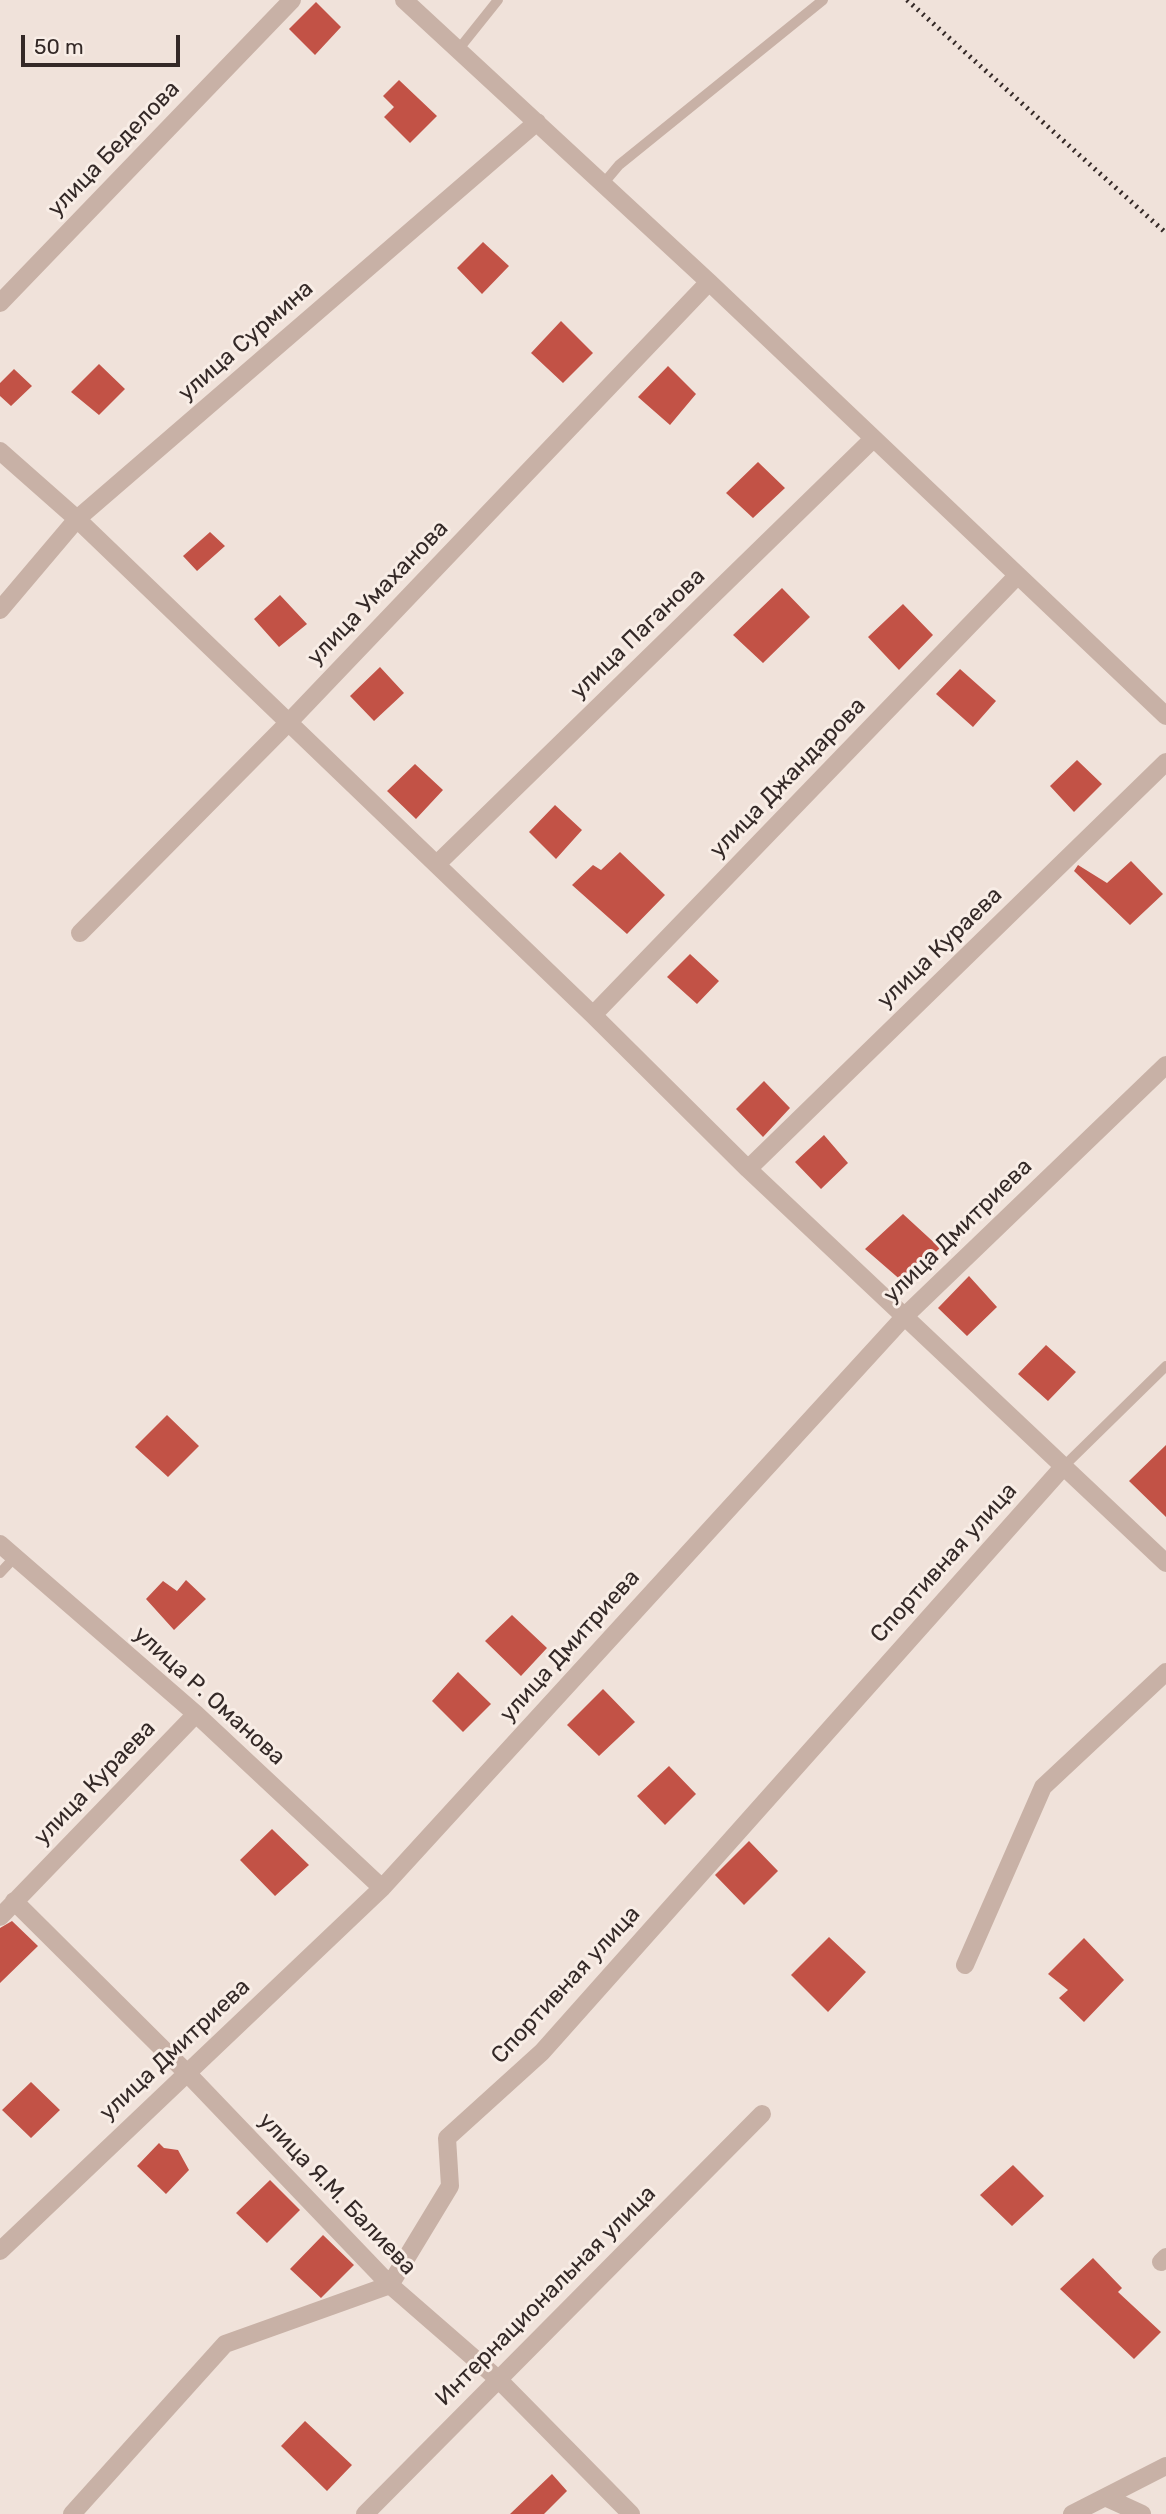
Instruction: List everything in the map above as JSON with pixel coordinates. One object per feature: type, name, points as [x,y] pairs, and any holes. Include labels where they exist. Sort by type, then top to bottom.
[{"type":"street","name":"улица Беделова","points":[[0,303],[292,0]]},
{"type":"street","points":[[404,0],[709,282],[1166,716]]},
{"type":"street","name":"улица Сурмина","points":[[0,610],[77,519],[537,122]]},
{"type":"street","name":"улица Умаханова","points":[[80,933],[289,722],[709,282]]},
{"type":"street","name":"улица Паганова","points":[[437,864],[873,439]]},
{"type":"street","points":[[0,450],[77,519],[437,864],[593,1014],[748,1169],[906,1315],[1166,1563]]},
{"type":"street","name":"улица Джандарова","points":[[593,1014],[1017,576]]},
{"type":"street","name":"улица Кураева","points":[[748,1169],[1166,762]]},
{"type":"street","name":"улица Дмитриева","points":[[0,2251],[382,1888],[906,1315],[1166,1065]]},
{"type":"street","name":"Спортивная улица","points":[[390,2285],[450,2186],[447,2138],[542,2052],[1064,1466]]},
{"type":"street","name":"улица Р. Оманова","points":[[0,1544],[196,1714],[382,1888]]},
{"type":"street","points":[[965,1965],[1043,1787],[1166,1672]]},
{"type":"street","name":"улица Кураева","points":[[0,1917],[196,1714]]},
{"type":"street","name":"улица Я.М. Балиева","points":[[14,1901],[187,2073],[390,2285],[498,2379],[631,2514]]},
{"type":"street","name":"Интернациональная улица","points":[[365,2514],[762,2114]]},
{"type":"street","points":[[72,2514],[225,2344],[390,2285]]},
{"type":"street","points":[[1072,2514],[1166,2466]]},
{"type":"street","points":[[1107,2498],[1142,2514]]},
{"type":"lane","points":[[458,50],[498,0]]},
{"type":"lane","points":[[603,184],[619,166],[823,0]]},
{"type":"lane","points":[[1064,1466],[1166,1366]]},
{"type":"lane","points":[[0,1573],[14,1558]]},
{"type":"building","points":[[316,2],[341,27],[315,55],[289,29]]},
{"type":"building","points":[[399,80],[437,116],[410,143],[384,117],[394,107],[383,96]]},
{"type":"building","points":[[483,242],[509,266],[482,294],[457,268]]},
{"type":"building","points":[[561,321],[593,353],[563,383],[531,353]]},
{"type":"building","points":[[99,364],[125,389],[99,415],[71,392]]},
{"type":"building","points":[[668,366],[696,394],[670,425],[638,397]]},
{"type":"building","points":[[14,369],[32,386],[11,406],[0,396],[0,383]]},
{"type":"building","points":[[758,462],[785,488],[753,518],[726,493]]},
{"type":"building","points":[[210,532],[225,546],[197,571],[183,556]]},
{"type":"building","points":[[782,588],[810,617],[763,663],[733,635]]},
{"type":"building","points":[[280,595],[307,624],[279,647],[254,619]]},
{"type":"building","points":[[903,604],[933,635],[899,670],[868,637]]},
{"type":"building","points":[[380,667],[404,693],[374,721],[350,696]]},
{"type":"building","points":[[960,669],[996,701],[973,727],[936,694]]},
{"type":"building","points":[[1077,760],[1102,784],[1074,812],[1050,786]]},
{"type":"building","points":[[415,764],[443,790],[416,819],[387,791]]},
{"type":"building","points":[[555,805],[582,830],[556,859],[529,832]]},
{"type":"building","points":[[620,852],[665,895],[627,934],[572,885],[593,865],[601,870]]},
{"type":"building","points":[[1131,861],[1163,894],[1130,925],[1074,871],[1078,865],[1107,883]]},
{"type":"building","points":[[690,954],[719,981],[697,1004],[667,977]]},
{"type":"building","points":[[764,1081],[790,1108],[763,1137],[736,1109]]},
{"type":"building","points":[[824,1135],[848,1163],[821,1189],[795,1162]]},
{"type":"building","points":[[903,1214],[940,1248],[903,1282],[865,1249]]},
{"type":"building","points":[[969,1276],[997,1307],[967,1336],[938,1308]]},
{"type":"building","points":[[1046,1345],[1076,1372],[1048,1401],[1018,1374]]},
{"type":"building","points":[[167,1415],[199,1446],[168,1477],[135,1447]]},
{"type":"building","points":[[1166,1445],[1166,1517],[1129,1481]]},
{"type":"building","points":[[186,1580],[206,1599],[174,1630],[146,1599],[163,1581],[177,1591]]},
{"type":"building","points":[[512,1615],[547,1648],[521,1676],[485,1641]]},
{"type":"building","points":[[458,1672],[491,1704],[463,1732],[432,1701]]},
{"type":"building","points":[[603,1689],[635,1722],[599,1756],[567,1725]]},
{"type":"building","points":[[669,1766],[696,1794],[665,1825],[637,1796]]},
{"type":"building","points":[[272,1829],[309,1865],[275,1896],[240,1860]]},
{"type":"building","points":[[749,1841],[778,1871],[744,1905],[715,1875]]},
{"type":"building","points":[[12,1921],[38,1946],[0,1983],[0,1928]]},
{"type":"building","points":[[829,1937],[866,1972],[828,2012],[791,1975]]},
{"type":"building","points":[[1084,1938],[1124,1980],[1084,2022],[1059,1998],[1068,1990],[1048,1974]]},
{"type":"building","points":[[31,2082],[60,2110],[31,2138],[2,2110]]},
{"type":"building","points":[[159,2143],[164,2148],[178,2150],[189,2170],[166,2194],[137,2166]]},
{"type":"building","points":[[1013,2165],[1044,2196],[1012,2226],[980,2195]]},
{"type":"building","points":[[270,2180],[300,2210],[267,2243],[236,2213]]},
{"type":"building","points":[[323,2235],[354,2265],[321,2298],[290,2269]]},
{"type":"building","points":[[1093,2258],[1122,2288],[1118,2292],[1161,2332],[1134,2359],[1060,2289]]},
{"type":"building","points":[[305,2421],[352,2465],[327,2491],[281,2446]]},
{"type":"building","points":[[552,2474],[567,2491],[544,2514],[510,2514]]},
{"type":"railway","points":[[907,0],[1166,233]]}]
